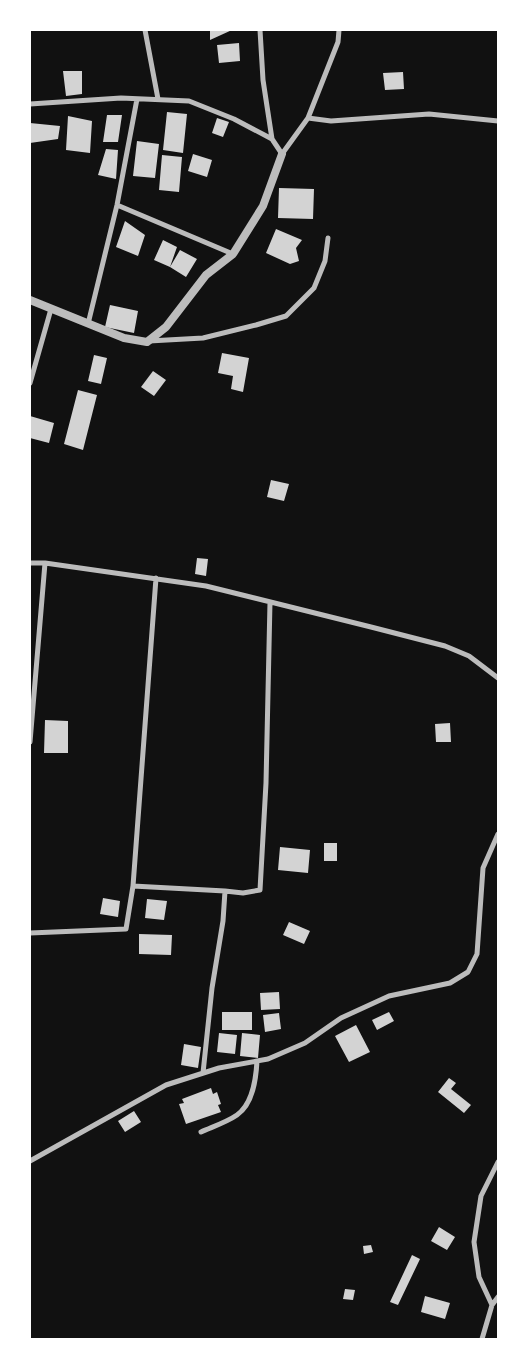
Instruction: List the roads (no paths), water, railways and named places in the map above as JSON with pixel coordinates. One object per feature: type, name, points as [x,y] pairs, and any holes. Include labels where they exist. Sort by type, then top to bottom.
[{"type":"street","points":[[145,30],[158,100]]},
{"type":"street","points":[[260,30],[263,80],[272,139],[282,154]]},
{"type":"street","points":[[147,342],[166,326],[206,275],[233,254],[263,206],[282,154],[308,118],[338,42],[339,30]]},
{"type":"street","points":[[30,104],[121,98],[189,101],[234,119],[272,139]]},
{"type":"street","points":[[88,324],[117,205],[137,99]]},
{"type":"street","points":[[308,118],[330,122],[430,114],[498,121]]},
{"type":"street","points":[[117,205],[233,254]]},
{"type":"street","points":[[30,300],[124,338],[147,342],[203,338],[286,316],[314,288],[325,261],[328,238]]},
{"type":"street","points":[[30,383],[51,309]]},
{"type":"street","points":[[30,563],[45,563],[206,586],[445,646],[469,656],[498,678]]},
{"type":"street","points":[[30,742],[45,563]]},
{"type":"street","points":[[30,934],[126,929],[133,886],[156,578]]},
{"type":"street","points":[[133,886],[225,890],[242,893],[260,890],[266,783],[270,602]]},
{"type":"street","points":[[30,1161],[166,1085],[219,1068],[268,1059],[305,1043],[341,1018],[389,996],[450,982],[468,972],[477,954],[483,868],[498,834]]},
{"type":"street","points":[[203,1073],[212,988],[223,921],[225,890]]},
{"type":"street","points":[[201,1132],[238,1115],[247,1104],[256,1081],[257,1061]]},
{"type":"street","points":[[492,1305],[479,1277],[474,1242],[481,1196],[498,1162]]},
{"type":"street","points":[[482,1339],[492,1305],[498,1297]]}]
